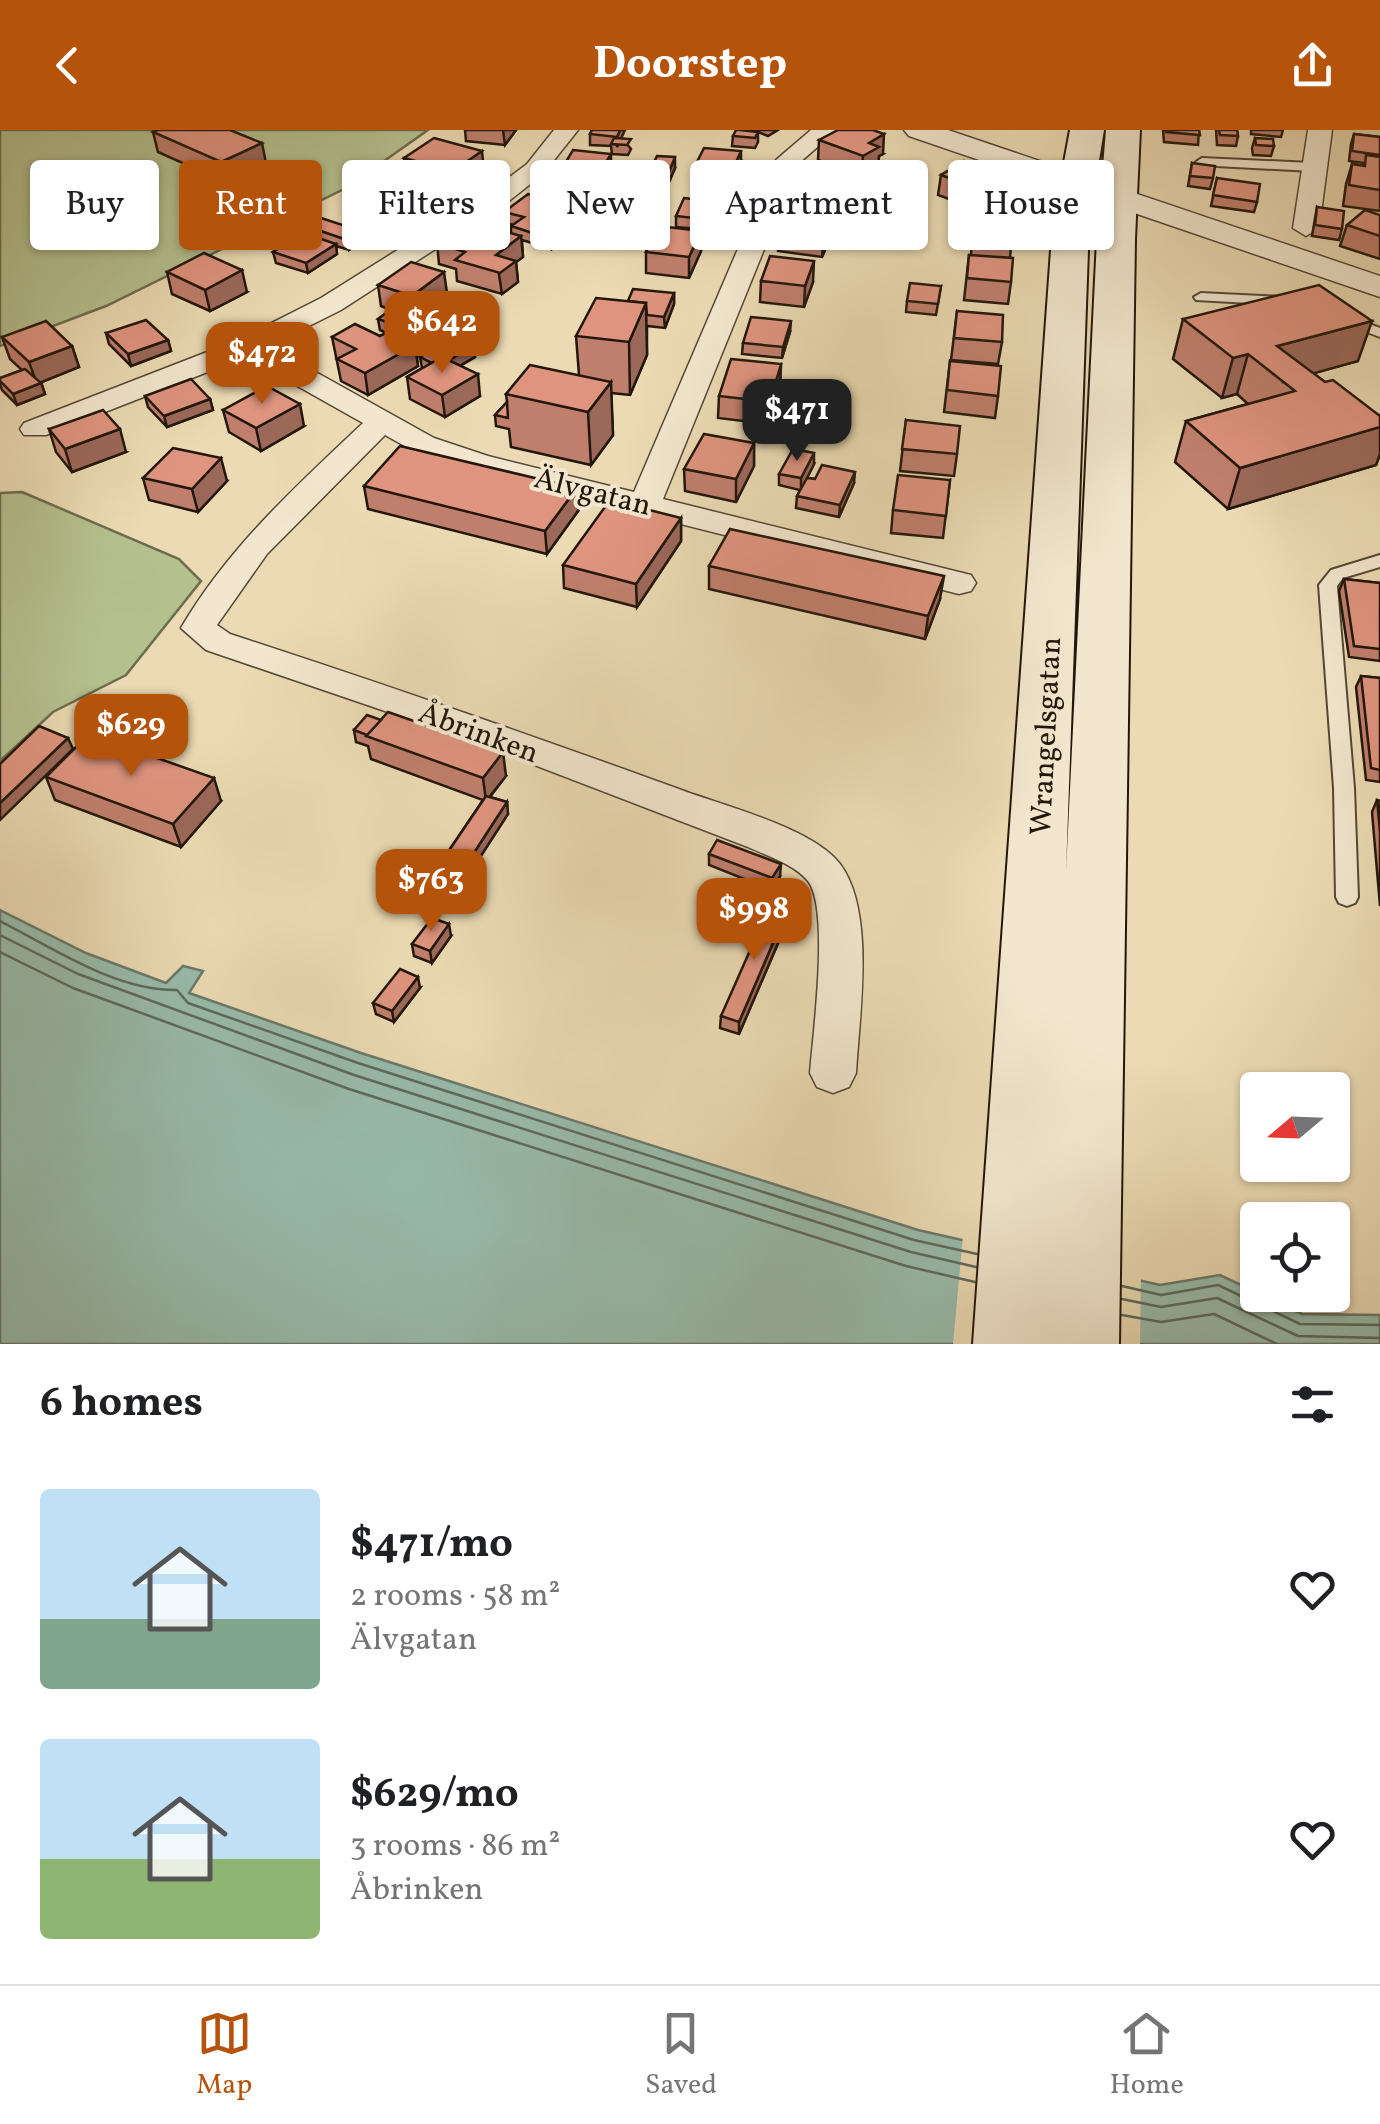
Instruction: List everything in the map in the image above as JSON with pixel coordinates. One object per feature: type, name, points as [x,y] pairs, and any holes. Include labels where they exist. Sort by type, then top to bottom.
[{"type":"main road","name":"Wrangelsgatan","points":[[1087,130],[1094,160]]},
{"type":"main road","name":"Wrangelsgatan","points":[[1111,160],[1123,130]]},
{"type":"main road","name":"Wrangelsgatan","points":[[1081,1344],[1059,1077],[1097,250]]},
{"type":"main road","name":"Wrangelsgatan","points":[[1011,1344],[1059,1077]]},
{"type":"street","points":[[35,429],[248,346],[331,304],[536,170],[566,130]]},
{"type":"street","points":[[646,504],[788,160],[825,130]]},
{"type":"street","points":[[918,130],[1011,160]]},
{"type":"street","points":[[1306,228],[1320,130]]},
{"type":"street","points":[[1114,194],[1380,287]]},
{"type":"street","name":"Älvgatan","points":[[248,346],[423,444],[477,463],[960,583]]},
{"type":"street","name":"Åbrinken","points":[[381,422],[311,489],[255,552],[212,602],[198,628],[218,642],[477,729],[762,836],[802,855],[827,876],[834,894],[839,960],[833,1074]]},
{"type":"lane","points":[[1202,162],[1312,167]]},
{"type":"lane","points":[[1202,297],[1302,304]]},
{"type":"lane","points":[[1320,310],[1380,333]]},
{"type":"lane","points":[[1347,897],[1344,788],[1328,585],[1336,574],[1380,561]]},
{"type":"green space","points":[[0,130],[428,130],[386,160],[342,160],[342,190],[322,200],[322,160],[179,160],[179,250],[220,250],[106,306],[0,346]]},
{"type":"green space","points":[[22,492],[179,559],[201,581],[126,675],[53,712],[0,761],[0,493]]},
{"type":"water","points":[[0,910],[86,953],[166,983],[183,966],[203,971],[189,993],[361,1053],[918,1230],[1160,1285],[1220,1275],[1240,1285],[1240,1312],[1380,1315],[1380,1344],[0,1344]]},
{"type":"pier","points":[[963,1236],[1141,1275],[1140,1344],[953,1344]]},
{"type":"building","points":[[230,130],[262,143],[225,160],[216,160],[153,132]]},
{"type":"building","points":[[592,130],[620,130],[617,137],[590,134]]},
{"type":"building","points":[[736,130],[758,132],[755,138],[733,136]]},
{"type":"building","points":[[838,130],[873,130],[884,134],[869,143],[879,147],[863,156],[819,140]]},
{"type":"building","points":[[1199,130],[1200,135],[1166,132]]},
{"type":"building","points":[[1219,130],[1237,130],[1238,136],[1220,135]]},
{"type":"building","points":[[1354,134],[1380,137],[1380,155],[1352,151]]},
{"type":"building","points":[[434,138],[482,151],[469,160],[404,158]]},
{"type":"building","points":[[614,138],[631,139],[627,145],[611,144]]},
{"type":"building","points":[[1255,138],[1273,139],[1274,146],[1256,145]]},
{"type":"building","points":[[704,148],[741,151],[737,160],[698,160]]},
{"type":"building","points":[[573,150],[611,154],[607,160],[567,160]]},
{"type":"building","points":[[1366,155],[1380,157],[1380,190],[1349,185],[1352,164],[1365,166]]},
{"type":"building","points":[[657,156],[675,157],[670,170],[670,160],[655,160]]},
{"type":"building","points":[[1192,163],[1215,166],[1213,178],[1190,176]]},
{"type":"building","points":[[1217,178],[1260,184],[1257,202],[1213,195]]},
{"type":"building","points":[[530,194],[530,232],[511,226],[524,217],[510,214],[510,208]]},
{"type":"building","points":[[684,198],[690,199],[690,218],[676,216]]},
{"type":"building","points":[[1317,207],[1344,211],[1342,229],[1315,225]]},
{"type":"building","points":[[1365,210],[1380,215],[1380,236],[1347,225]]},
{"type":"building","points":[[322,218],[342,225],[342,238],[322,231]]},
{"type":"building","points":[[670,227],[690,230],[689,257],[646,252],[670,250]]},
{"type":"building","points":[[510,233],[521,236],[510,244]]},
{"type":"building","points":[[322,239],[336,244],[306,263],[273,252],[322,250]]},
{"type":"building","points":[[459,250],[503,250],[496,255],[516,261],[500,273],[455,260],[465,252]]},
{"type":"building","points":[[204,253],[242,270],[205,290],[167,272]]},
{"type":"building","points":[[969,255],[1013,258],[1011,282],[967,278]]},
{"type":"building","points":[[770,256],[814,261],[805,286],[761,281]]},
{"type":"building","points":[[411,262],[444,272],[412,296],[378,285]]},
{"type":"building","points":[[910,283],[941,286],[938,304],[907,301]]},
{"type":"building","points":[[1319,285],[1372,321],[1277,346],[1325,382],[1333,380],[1380,416],[1380,427],[1240,468],[1186,421],[1295,391],[1248,354],[1233,358],[1183,319]]},
{"type":"building","points":[[633,289],[674,293],[664,317],[647,315],[646,303],[628,301]]},
{"type":"building","points":[[596,298],[646,303],[629,342],[576,336]]},
{"type":"building","points":[[397,305],[421,313],[402,327],[378,319]]},
{"type":"building","points":[[957,311],[1003,315],[1002,342],[954,338]]},
{"type":"building","points":[[751,317],[791,321],[783,347],[743,343]]},
{"type":"building","points":[[146,320],[168,340],[128,354],[106,333]]},
{"type":"building","points":[[46,321],[72,346],[29,362],[2,337]]},
{"type":"building","points":[[355,324],[380,336],[388,332],[415,345],[365,373],[337,359],[356,349],[332,337]]},
{"type":"building","points":[[455,337],[474,346],[448,360],[442,357],[432,363],[420,357]]},
{"type":"building","points":[[442,357],[478,374],[442,395],[407,377]]},
{"type":"building","points":[[731,359],[781,364],[770,402],[719,396]]},
{"type":"building","points":[[950,361],[1001,366],[998,396],[947,390]]},
{"type":"building","points":[[530,365],[611,382],[588,412],[506,394]]},
{"type":"building","points":[[25,369],[41,383],[13,394],[0,381],[0,378]]},
{"type":"building","points":[[191,379],[210,399],[164,416],[145,396]]},
{"type":"building","points":[[267,386],[300,404],[256,428],[223,410]]},
{"type":"building","points":[[507,402],[508,418],[495,415]]},
{"type":"building","points":[[103,410],[120,429],[65,449],[49,429]]},
{"type":"building","points":[[771,414],[801,418],[797,430],[767,426]]},
{"type":"building","points":[[906,420],[960,426],[957,454],[902,449]]},
{"type":"building","points":[[704,434],[754,443],[736,479],[684,469]]},
{"type":"building","points":[[400,446],[577,488],[545,531],[364,486]]},
{"type":"building","points":[[173,448],[221,458],[192,489],[143,478]]},
{"type":"building","points":[[793,449],[814,453],[801,478],[779,474]]},
{"type":"building","points":[[822,465],[855,472],[840,505],[797,496],[807,478],[815,479]]},
{"type":"building","points":[[898,475],[950,480],[946,516],[893,510]]},
{"type":"building","points":[[610,500],[681,518],[636,584],[563,565]]},
{"type":"building","points":[[730,529],[944,576],[928,616],[709,566]]},
{"type":"building","points":[[1344,579],[1380,583],[1380,649],[1354,646]]},
{"type":"building","points":[[1361,676],[1380,678],[1380,770],[1371,768]]},
{"type":"building","points":[[388,712],[503,752],[483,778],[366,736]]},
{"type":"building","points":[[367,715],[381,720],[367,735],[354,730]]},
{"type":"building","points":[[39,726],[68,738],[0,803],[0,764]]},
{"type":"building","points":[[89,734],[214,778],[173,824],[46,777]]},
{"type":"building","points":[[486,796],[507,802],[451,888],[429,880]]},
{"type":"building","points":[[717,840],[781,864],[772,878],[709,854]]},
{"type":"building","points":[[771,903],[788,908],[739,1022],[721,1016]]},
{"type":"building","points":[[432,918],[449,924],[430,951],[412,944]]},
{"type":"building","points":[[400,969],[418,977],[392,1011],[373,1003]]}]
